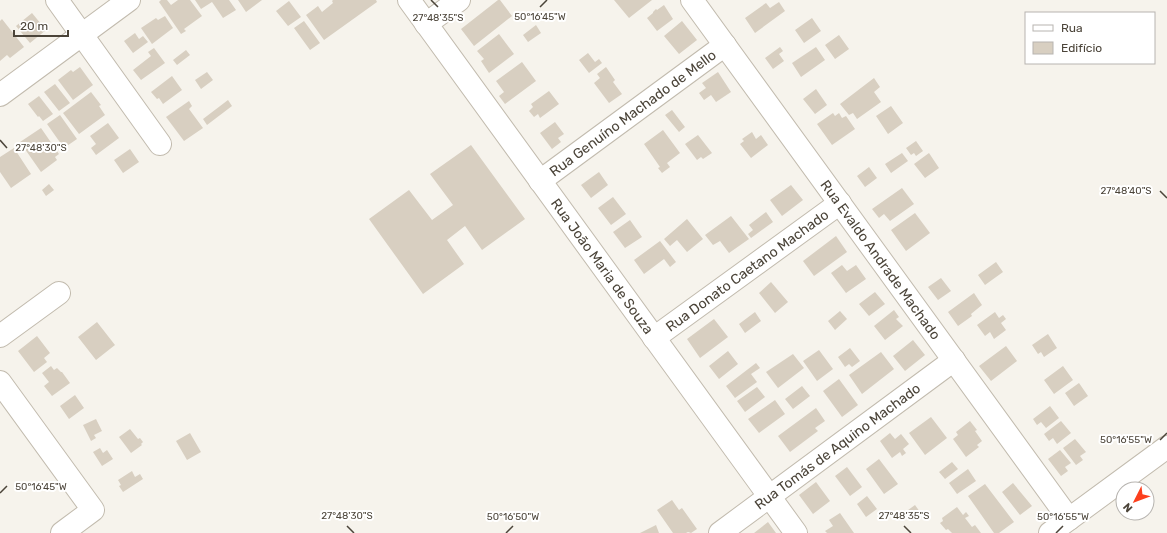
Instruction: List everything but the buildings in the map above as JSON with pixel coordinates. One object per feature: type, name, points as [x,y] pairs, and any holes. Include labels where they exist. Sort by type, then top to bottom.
[{"type":"street","points":[[57,0],[160,144]]},
{"type":"street","points":[[0,94],[128,0]]},
{"type":"street","name":"Rua João Maria de Souza","points":[[409,0],[796,533]]},
{"type":"street","points":[[426,24],[459,0]]},
{"type":"street","name":"Rua Evaldo Andrade Machado","points":[[692,0],[1069,519]]},
{"type":"street","name":"Rua Genuíno Machado de Mello","points":[[540,181],[725,45]]},
{"type":"street","name":"Rua Donato Caetano Machado","points":[[654,338],[840,203]]},
{"type":"street","points":[[0,336],[59,293]]},
{"type":"street","name":"Rua Tomás de Aquino Machado","points":[[720,533],[954,360]]},
{"type":"street","points":[[0,382],[94,510],[62,533]]},
{"type":"street","points":[[1050,533],[1167,447]]}]
